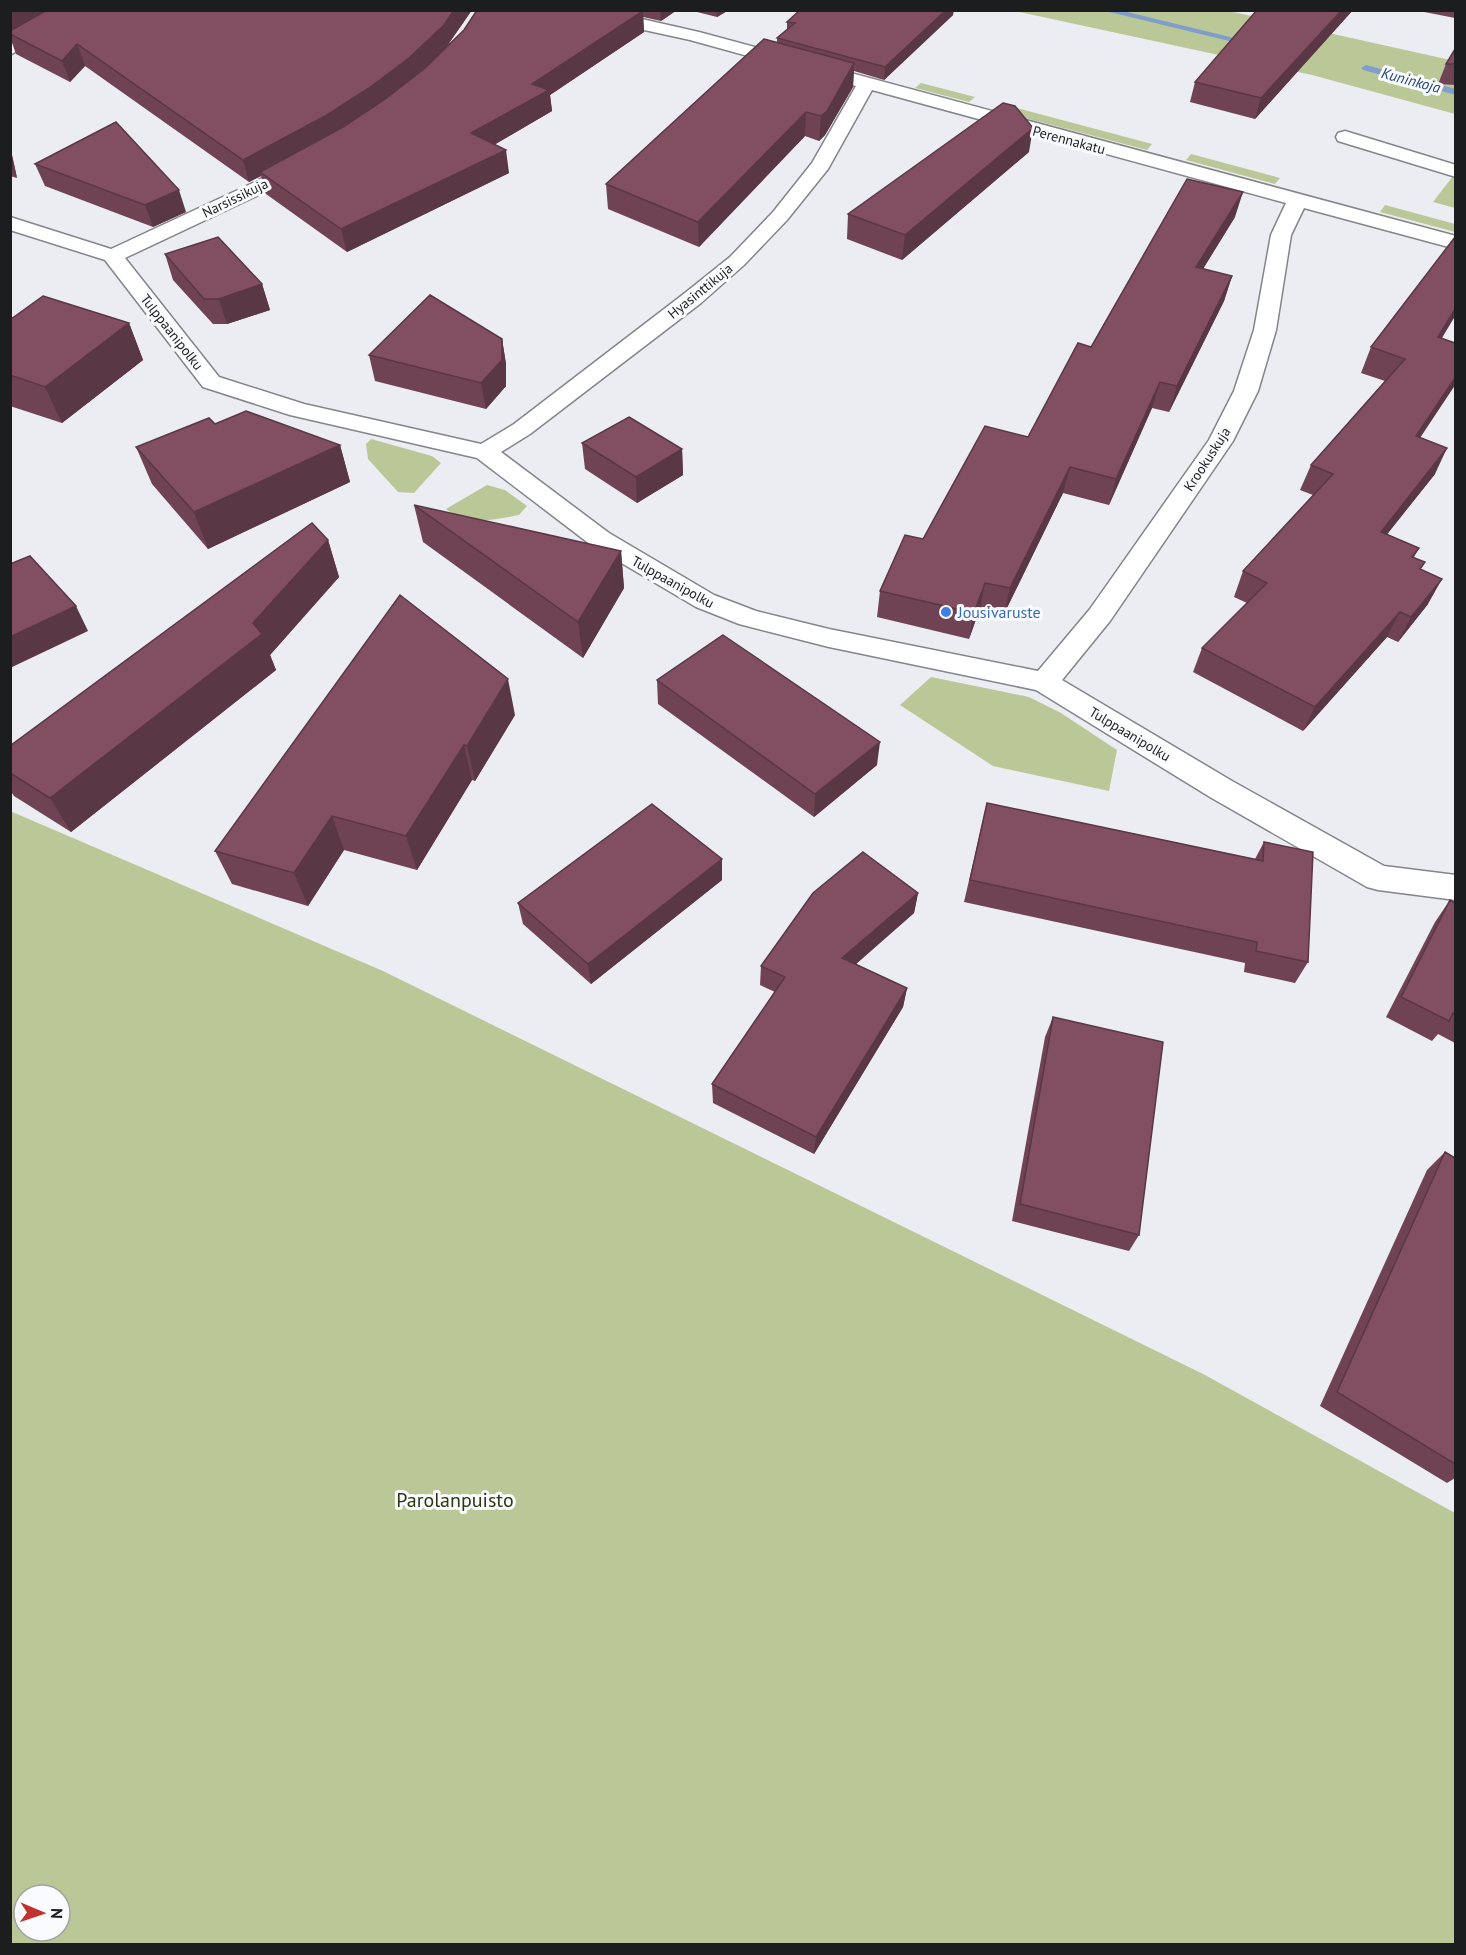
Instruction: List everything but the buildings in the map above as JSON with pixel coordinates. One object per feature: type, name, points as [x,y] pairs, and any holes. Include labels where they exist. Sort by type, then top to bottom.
[{"type":"street","points":[[10,50],[80,10]]},
{"type":"street","name":"Perennakatu","points":[[577,10],[683,34],[1455,243]]},
{"type":"street","name":"Hyasinttikuja","points":[[485,452],[522,429],[693,298],[736,261],[780,216],[821,165],[866,84]]},
{"type":"street","points":[[1345,137],[1455,171]]},
{"type":"street","name":"Narsissikuja","points":[[112,256],[262,186],[322,151]]},
{"type":"street","name":"Krookuskuja","points":[[1044,682],[1100,615],[1221,441],[1246,391],[1265,330],[1281,236],[1297,201]]},
{"type":"street","points":[[10,223],[112,256]]},
{"type":"street","name":"Tulppaanipolku","points":[[112,256],[211,381],[298,410],[485,452],[600,539],[705,601],[749,618],[829,638],[1044,682],[1221,789],[1378,878],[1455,888]]},
{"type":"green space","points":[[1015,11],[1229,11],[1455,61],[1455,114],[1312,75]]},
{"type":"green space","points":[[921,83],[975,97],[969,102],[915,88]]},
{"type":"green space","points":[[1009,106],[1152,144],[1147,150],[1003,112]]},
{"type":"green space","points":[[1191,154],[1280,178],[1275,184],[1186,160]]},
{"type":"green space","points":[[1453,176],[1455,177],[1455,208],[1433,202]]},
{"type":"green space","points":[[1385,205],[1455,224],[1455,232],[1380,212]]},
{"type":"green space","points":[[371,439],[432,456],[441,463],[414,493],[398,492],[368,459],[366,444]]},
{"type":"green space","points":[[487,485],[505,490],[527,506],[519,515],[481,520],[463,518],[446,509]]},
{"type":"green space","points":[[931,677],[1029,697],[1061,713],[1117,750],[1109,791],[993,766],[900,705]]},
{"type":"green space","name":"Parolanpuisto","points":[[10,811],[383,971],[1205,1375],[1455,1513],[1455,1944],[11,1944]]},
{"type":"waterway","name":"Kuninkoja","points":[[1105,10],[1254,44]]},
{"type":"waterway","name":"Kuninkoja","points":[[1366,68],[1456,92]]},
{"type":"place","name":"Jousivaruste","points":[[946,612]]}]
